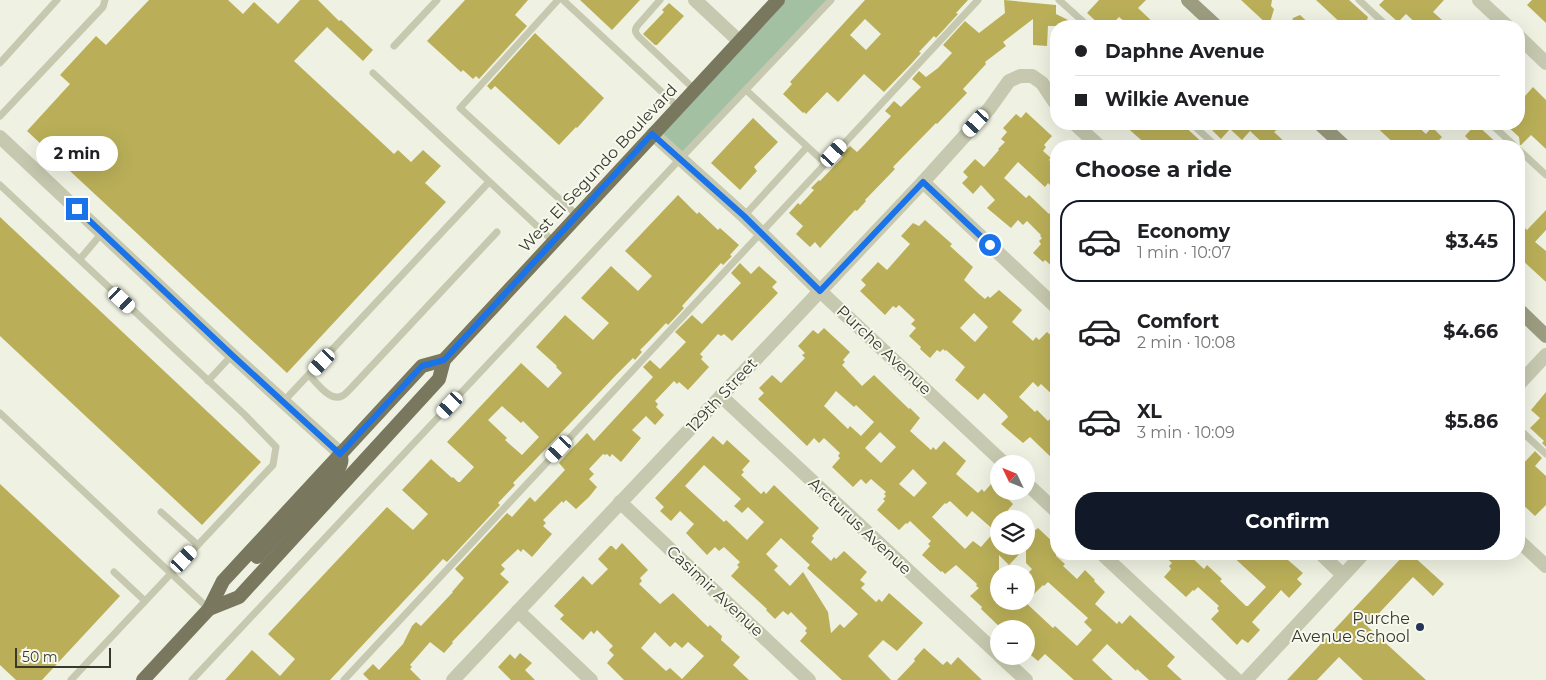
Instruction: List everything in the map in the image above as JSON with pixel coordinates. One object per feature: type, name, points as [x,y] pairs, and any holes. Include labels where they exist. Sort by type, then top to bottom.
[{"type":"main road","name":"West El Segundo Boulevard","points":[[143,680],[209,609],[239,597],[439,379],[444,360],[778,0]]},
{"type":"main road","points":[[1188,0],[1210,20]]},
{"type":"main road","points":[[1327,130],[1337,140]]},
{"type":"main road","points":[[1525,316],[1546,336]]},
{"type":"main road","name":"West El Segundo Boulevard","points":[[340,454],[422,366],[444,360]]},
{"type":"main road","points":[[209,609],[338,470],[342,462],[340,454]]},
{"type":"street","points":[[695,0],[739,41]]},
{"type":"street","points":[[1479,0],[1501,20]]},
{"type":"street","points":[[1525,43],[1546,62]]},
{"type":"street","name":"129th Street","points":[[453,680],[923,182],[989,108],[1009,81],[1020,76],[1032,76],[1042,83],[1050,95]]},
{"type":"street","points":[[1082,130],[1092,140]]},
{"type":"street","name":"Purche Avenue","points":[[652,134],[744,216],[820,291],[995,455]]},
{"type":"street","points":[[0,137],[340,454]]},
{"type":"street","points":[[923,182],[1050,301]]},
{"type":"street","points":[[1525,378],[1546,355]]},
{"type":"street","name":"Arcturus Avenue","points":[[721,396],[990,648]]},
{"type":"street","points":[[1035,491],[1050,505]]},
{"type":"street","name":"Casimir Avenue","points":[[620,502],[809,680]]},
{"type":"street","points":[[1525,547],[1546,566]]},
{"type":"street","points":[[1108,560],[1237,680]]},
{"type":"street","points":[[1327,560],[1343,575]]},
{"type":"street","points":[[1246,680],[1357,560]]},
{"type":"street","points":[[518,611],[591,680]]},
{"type":"street","name":"Arcturus Avenue","points":[[1009,665],[1026,680]]},
{"type":"lane","points":[[0,62],[57,0]]},
{"type":"lane","points":[[0,116],[104,7],[105,0]]},
{"type":"lane","points":[[394,46],[437,0]]},
{"type":"lane","points":[[558,0],[460,108],[577,215]]},
{"type":"lane","points":[[563,0],[678,107]]},
{"type":"lane","points":[[660,0],[638,25],[635,32],[694,89]]},
{"type":"lane","points":[[192,680],[831,0]]},
{"type":"lane","points":[[344,680],[978,0]]},
{"type":"lane","points":[[1060,0],[1082,20]]},
{"type":"lane","points":[[1359,0],[1381,20]]},
{"type":"lane","points":[[373,74],[553,241]]},
{"type":"lane","points":[[746,90],[825,163]]},
{"type":"lane","points":[[1199,130],[1209,140]]},
{"type":"lane","points":[[1498,130],[1508,140]]},
{"type":"lane","points":[[744,216],[807,147]]},
{"type":"lane","points":[[1525,156],[1546,175]]},
{"type":"lane","points":[[284,402],[489,182]]},
{"type":"lane","points":[[0,185],[276,446],[273,465],[71,680]]},
{"type":"lane","points":[[309,375],[328,394],[334,397],[342,396],[497,232]]},
{"type":"lane","points":[[80,259],[102,233]]},
{"type":"lane","points":[[208,381],[232,355]]},
{"type":"lane","points":[[0,413],[209,609]]},
{"type":"lane","points":[[1525,435],[1546,454]]},
{"type":"lane","points":[[161,512],[198,545]]},
{"type":"lane","points":[[114,572],[145,601]]},
{"type":"green space","points":[[778,0],[831,0],[680,159],[653,134]]},
{"type":"building","points":[[149,0],[228,0],[243,14],[254,2],[278,24],[300,0],[318,0],[373,50],[363,61],[327,27],[294,61],[394,154],[398,150],[411,162],[423,150],[441,166],[425,183],[446,202],[287,373],[27,131],[70,84],[60,75],[96,36],[106,45]]},
{"type":"building","points":[[465,0],[528,0],[515,15],[527,26],[479,79],[476,76],[473,79],[463,70],[461,72],[427,41]]},
{"type":"building","points":[[580,0],[640,0],[612,30]]},
{"type":"building","points":[[865,0],[968,0],[956,13],[958,14],[936,38],[934,36],[919,52],[921,53],[884,92],[864,74],[838,102],[827,92],[806,114],[783,94],[792,84],[790,82]],"holes":[[[865,19],[881,34],[866,50],[850,35]]]},
{"type":"building","points":[[1004,0],[1056,5],[1056,14],[1068,20],[1050,20],[1047,46],[1033,45],[1033,19],[1003,42],[1006,46],[985,62],[986,64],[963,89],[967,93],[893,167],[895,169],[857,211],[855,210],[820,248],[815,242],[810,247],[796,234],[803,226],[789,213],[798,203],[800,205],[814,190],[811,188],[843,157],[841,156],[850,146],[857,152],[864,145],[891,116],[885,111],[894,101],[901,107],[921,87],[912,79],[919,71],[926,77],[938,68],[952,53],[943,45],[965,21],[979,33],[1005,13]]},
{"type":"building","points":[[1099,0],[1146,0],[1138,8],[1151,20],[1123,20],[1119,17],[1116,20],[1095,20],[1087,13]]},
{"type":"building","points":[[1241,0],[1272,0],[1271,6],[1274,9],[1271,20],[1263,20]]},
{"type":"building","points":[[1316,0],[1349,0],[1368,17],[1367,20],[1338,20]]},
{"type":"building","points":[[1384,0],[1444,0],[1433,12],[1442,20],[1412,20],[1406,14],[1400,20],[1396,20],[1379,5]]},
{"type":"building","points":[[1532,0],[1546,0],[1546,23],[1527,5]]},
{"type":"building","points":[[669,3],[684,16],[655,45],[643,34],[664,12],[662,10]]},
{"type":"building","points":[[1300,15],[1305,20],[1292,20]]},
{"type":"building","points":[[535,33],[604,98],[559,145],[495,86],[491,90],[487,86]]},
{"type":"building","points":[[1533,87],[1546,100],[1546,149],[1531,135],[1525,141],[1519,140],[1519,137],[1511,130],[1525,130],[1525,96]]},
{"type":"building","points":[[1026,112],[1052,136],[1044,145],[1046,147],[1043,151],[1050,157],[1050,185],[1048,183],[1045,187],[1018,162],[1004,178],[1026,198],[1029,195],[1049,214],[1050,213],[1050,265],[1045,260],[1043,262],[1033,253],[1041,244],[1039,241],[1042,238],[1027,221],[1023,225],[1018,220],[1011,228],[987,208],[995,200],[981,185],[973,194],[962,183],[968,177],[963,172],[975,159],[984,167],[1005,142],[1001,139],[1007,132],[1003,128],[1016,114],[1021,118]]},
{"type":"building","points":[[753,118],[778,142],[754,167],[757,171],[740,190],[711,163]]},
{"type":"building","points":[[1130,130],[1189,130],[1199,140],[1141,140]]},
{"type":"building","points":[[1212,130],[1229,130],[1221,139]]},
{"type":"building","points":[[1231,130],[1277,130],[1274,132],[1283,140],[1260,140],[1250,131],[1242,140]]},
{"type":"building","points":[[1380,130],[1422,130],[1426,134],[1429,130],[1435,130],[1442,137],[1439,140],[1390,140]]},
{"type":"building","points":[[1470,130],[1483,130],[1493,140],[1469,140],[1465,136]]},
{"type":"building","points":[[678,195],[697,214],[699,212],[718,230],[720,228],[739,245],[730,255],[732,256],[723,265],[721,263],[682,306],[684,308],[668,325],[666,323],[640,350],[642,352],[635,360],[633,358],[618,373],[513,483],[515,485],[498,503],[500,505],[447,562],[443,559],[330,680],[225,680],[252,650],[280,676],[295,659],[268,634],[387,507],[413,530],[428,514],[402,490],[431,459],[452,478],[460,482],[474,467],[447,442],[521,363],[548,388],[562,373],[536,347],[565,315],[593,340],[609,323],[581,298],[611,266],[638,291],[652,276],[625,251]],"holes":[[[502,406],[521,423],[523,421],[539,437],[522,455],[505,440],[507,438],[488,420]]]},
{"type":"building","points":[[1546,210],[1546,230],[1535,242],[1546,251],[1546,282],[1525,263],[1525,228],[1527,230]]},
{"type":"building","points":[[0,217],[261,462],[202,525],[0,336]]},
{"type":"building","points":[[925,220],[952,244],[950,246],[973,267],[964,280],[985,299],[988,296],[990,298],[999,290],[1022,310],[1012,322],[1033,341],[1036,337],[1039,340],[1047,332],[1050,335],[1050,392],[1041,384],[1038,387],[1033,382],[1019,397],[1035,412],[1037,410],[1048,421],[1050,419],[1050,456],[1030,437],[1023,443],[1001,424],[1008,417],[1007,415],[984,393],[978,400],[955,380],[965,367],[946,350],[943,349],[940,352],[937,350],[930,358],[920,349],[921,347],[909,336],[916,328],[911,324],[915,320],[899,305],[896,308],[893,306],[885,315],[860,291],[866,285],[861,280],[878,262],[887,270],[910,244],[901,236],[913,223],[919,226]],"holes":[[[974,313],[988,327],[975,342],[960,328]]]},
{"type":"building","points":[[740,263],[751,274],[759,266],[777,282],[772,287],[778,293],[732,341],[724,334],[721,336],[718,334],[700,354],[703,357],[701,359],[709,367],[688,390],[679,382],[677,384],[674,381],[655,401],[658,404],[656,407],[664,415],[655,425],[646,416],[632,430],[641,438],[621,462],[612,454],[610,457],[607,454],[603,454],[589,469],[594,474],[589,479],[597,487],[589,497],[576,509],[566,500],[563,503],[562,501],[543,520],[546,523],[543,526],[552,534],[532,557],[523,549],[521,552],[518,549],[501,565],[505,569],[500,574],[509,582],[452,642],[444,653],[430,642],[410,665],[412,667],[410,669],[421,680],[369,680],[363,674],[373,664],[379,670],[403,644],[412,626],[416,622],[421,626],[453,592],[464,578],[455,569],[507,513],[512,517],[530,497],[535,502],[565,470],[559,463],[567,454],[587,433],[594,441],[653,377],[643,367],[650,360],[660,369],[686,342],[675,332],[692,315],[702,324],[741,283],[731,273]]},
{"type":"building","points":[[824,328],[850,352],[843,360],[845,362],[842,365],[862,386],[874,375],[920,418],[910,431],[931,450],[933,447],[936,450],[944,441],[966,461],[956,474],[978,493],[982,489],[984,492],[990,485],[990,500],[1009,500],[1013,504],[1008,510],[990,510],[990,527],[972,511],[967,517],[950,501],[945,503],[932,517],[965,549],[973,541],[981,547],[990,537],[990,555],[999,555],[999,565],[990,565],[990,610],[1034,610],[1077,646],[1092,630],[1084,622],[1088,618],[1048,582],[1035,593],[1035,565],[1028,565],[1026,563],[1026,555],[1035,555],[1035,530],[1038,528],[1050,539],[1050,560],[1060,560],[1065,564],[1063,566],[1077,579],[1085,570],[1105,592],[1095,604],[1117,624],[1119,621],[1122,624],[1130,615],[1175,657],[1167,666],[1182,680],[1149,680],[1137,669],[1136,671],[1107,644],[1092,660],[1113,680],[1074,680],[1045,654],[1038,661],[1035,658],[1035,620],[993,620],[970,596],[979,588],[976,586],[977,584],[956,565],[945,574],[941,572],[922,555],[930,546],[928,544],[931,541],[910,521],[899,530],[877,510],[885,501],[883,499],[886,496],[884,494],[886,492],[871,479],[866,484],[861,479],[853,487],[832,467],[840,458],[838,456],[840,453],[824,438],[819,443],[814,438],[807,446],[758,399],[764,393],[759,388],[772,375],[781,383],[805,358],[802,355],[805,353],[798,346],[813,330],[818,334]],"holes":[[[836,391],[854,407],[856,405],[874,422],[861,436],[850,426],[848,429],[824,406]],[[880,432],[896,447],[881,463],[865,448]],[[913,469],[927,483],[914,497],[899,484]]]},
{"type":"building","points":[[1546,392],[1546,447],[1542,443],[1544,441],[1530,428],[1540,418],[1531,410]]},
{"type":"building","points":[[713,436],[723,445],[727,440],[750,461],[742,470],[744,472],[741,475],[761,494],[764,491],[766,494],[774,485],[819,528],[812,536],[814,538],[811,542],[831,561],[844,551],[867,572],[860,580],[865,584],[861,588],[876,602],[879,599],[882,602],[889,593],[923,623],[897,651],[883,640],[868,656],[891,680],[842,680],[800,641],[807,633],[805,631],[807,628],[791,612],[788,615],[783,611],[775,619],[767,609],[731,576],[739,567],[737,565],[740,562],[724,547],[719,551],[715,547],[707,555],[686,533],[694,524],[680,511],[671,521],[660,511],[664,507],[655,498]],"holes":[[[704,465],[741,499],[734,506],[742,513],[748,507],[764,522],[747,540],[726,520],[724,522],[685,486]],[[781,538],[810,565],[807,568],[858,614],[844,628],[840,624],[831,633],[828,612],[803,572],[790,586],[774,570],[778,566],[766,554]]]},
{"type":"building","points":[[1535,451],[1542,458],[1535,466],[1546,476],[1546,505],[1535,516],[1525,507],[1525,462]]},
{"type":"building","points":[[0,484],[120,596],[42,680],[16,680],[0,665]]},
{"type":"building","points":[[622,543],[648,570],[640,578],[642,581],[639,584],[660,604],[673,593],[708,627],[710,625],[722,636],[721,640],[740,657],[733,665],[749,680],[624,680],[607,663],[614,655],[609,650],[613,646],[597,630],[594,634],[591,631],[583,640],[560,619],[564,615],[554,606],[583,576],[592,585],[608,569],[598,559],[610,546],[616,550]],"holes":[[[655,632],[670,647],[675,642],[682,648],[688,642],[704,656],[682,679],[670,668],[666,671],[641,648]]]},
{"type":"building","points":[[999,555],[1018,555],[1009,565]]},
{"type":"building","points":[[1169,560],[1194,560],[1204,569],[1207,565],[1222,579],[1220,581],[1246,606],[1266,587],[1237,560],[1288,560],[1303,573],[1297,579],[1302,584],[1289,598],[1281,590],[1252,622],[1260,630],[1248,643],[1242,639],[1237,645],[1211,619],[1219,611],[1217,608],[1219,606],[1198,587],[1186,597],[1164,577],[1171,569],[1169,566],[1172,563]]},
{"type":"building","points":[[1399,560],[1418,560],[1444,584],[1433,596],[1413,577],[1367,626],[1426,680],[1363,680],[1339,657],[1317,680],[1287,680]]},
{"type":"building","points":[[924,648],[943,665],[947,661],[951,665],[958,657],[982,680],[897,680],[915,661],[914,659]]},
{"type":"building","points":[[520,653],[532,663],[525,670],[535,680],[511,680],[498,667],[510,654],[515,659]]},
{"type":"place","name":"Purche Avenue School","points":[[1420,627]]},
{"type":"route","points":[[77,209],[340,454],[422,366],[444,360],[652,134],[744,216],[820,291],[923,182],[990,245]]}]
